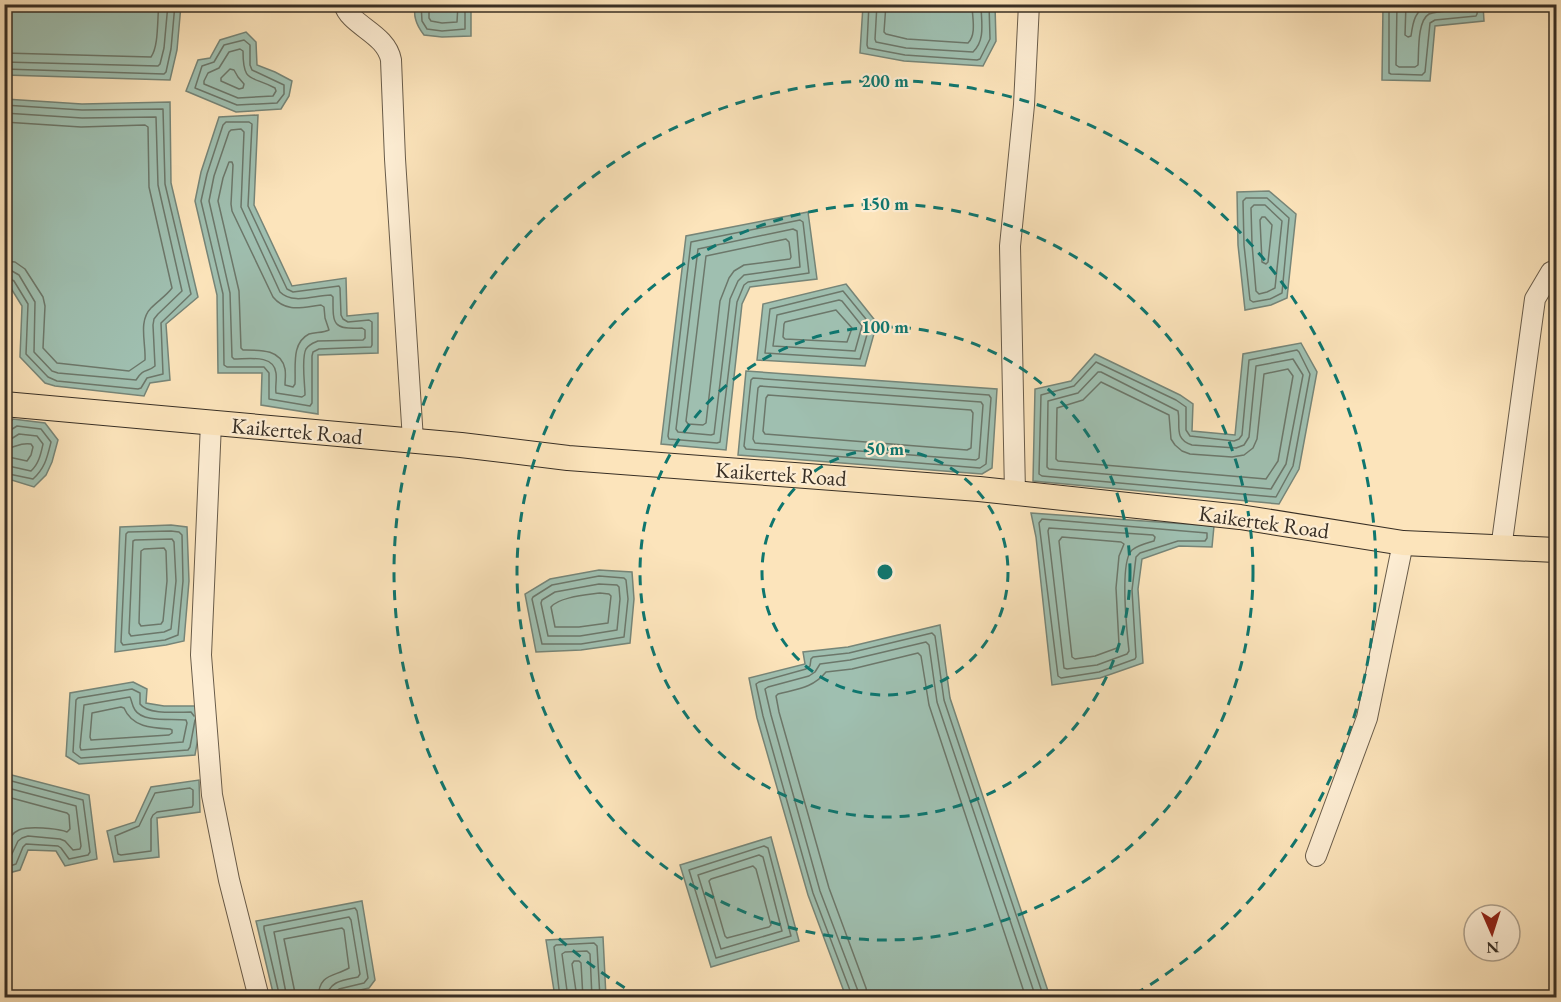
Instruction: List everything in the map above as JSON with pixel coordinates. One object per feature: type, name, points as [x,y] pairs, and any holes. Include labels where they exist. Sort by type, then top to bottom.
[{"type":"main road","name":"Kaikertek Road","points":[[4,404],[413,440],[568,458],[979,489],[1240,517],[1403,543],[1557,550]]},
{"type":"street","points":[[344,4],[347,12],[390,52],[413,440]]},
{"type":"street","points":[[1015,493],[1010,246],[1024,105],[1029,4]]},
{"type":"street","points":[[1501,549],[1535,299],[1551,272],[1557,270]]},
{"type":"street","points":[[211,423],[201,655],[212,795],[229,880],[259,998]]},
{"type":"street","points":[[1316,856],[1367,718],[1403,543]]},
{"type":"water","points":[[4,5],[181,5],[177,50],[170,80],[5,75]]},
{"type":"water","points":[[416,5],[471,5],[471,36],[424,35],[416,21]]},
{"type":"water","points":[[863,5],[995,5],[996,41],[983,66],[904,61],[860,53]]},
{"type":"water","points":[[1383,5],[1483,5],[1484,21],[1435,26],[1430,81],[1382,80]]},
{"type":"water","points":[[246,32],[256,42],[257,65],[292,81],[289,96],[281,109],[236,112],[186,91],[198,60],[210,58],[220,40]]},
{"type":"water","points":[[5,99],[82,104],[170,102],[171,183],[198,297],[166,324],[170,380],[150,383],[144,396],[45,383],[20,357],[22,306],[5,281]]},
{"type":"water","points":[[258,115],[254,205],[292,286],[346,278],[347,316],[378,313],[378,353],[318,355],[318,414],[261,405],[262,373],[218,373],[217,295],[195,201],[201,172],[219,117]]},
{"type":"water","points":[[1269,191],[1296,214],[1287,298],[1271,305],[1245,310],[1238,245],[1237,192]]},
{"type":"water","points":[[808,212],[817,279],[750,287],[742,304],[726,450],[661,444],[686,236]]},
{"type":"water","points":[[846,284],[877,323],[865,366],[757,360],[763,304]]},
{"type":"water","points":[[1301,343],[1317,372],[1299,469],[1279,504],[1033,481],[1035,389],[1071,381],[1095,354],[1180,395],[1193,404],[1192,431],[1235,435],[1243,354]]},
{"type":"water","points":[[746,371],[997,389],[992,468],[982,474],[738,455]]},
{"type":"water","points":[[13,419],[45,423],[58,440],[46,475],[34,487],[5,478],[5,428]]},
{"type":"water","points":[[1031,513],[1214,526],[1212,547],[1179,546],[1142,559],[1138,589],[1143,663],[1100,678],[1052,685],[1036,537]]},
{"type":"water","points":[[171,525],[187,527],[189,581],[184,641],[115,652],[120,527]]},
{"type":"water","points":[[599,570],[632,572],[634,599],[630,643],[581,650],[536,652],[525,594],[550,579]]},
{"type":"water","points":[[940,625],[950,698],[1050,997],[846,997],[808,895],[757,718],[749,678],[805,664],[803,652],[848,647]]},
{"type":"water","points":[[133,682],[147,689],[146,703],[164,706],[195,706],[202,715],[195,755],[79,764],[66,756],[70,693]]},
{"type":"water","points":[[4,773],[89,795],[97,859],[65,866],[56,851],[28,850],[20,870],[5,874]]},
{"type":"water","points":[[199,780],[200,812],[157,818],[159,857],[114,862],[107,831],[135,822],[151,787]]},
{"type":"water","points":[[771,837],[799,941],[711,967],[680,865]]},
{"type":"water","points":[[362,901],[375,980],[369,988],[330,997],[274,997],[256,921]]},
{"type":"water","points":[[603,937],[606,997],[555,997],[546,940]]}]
